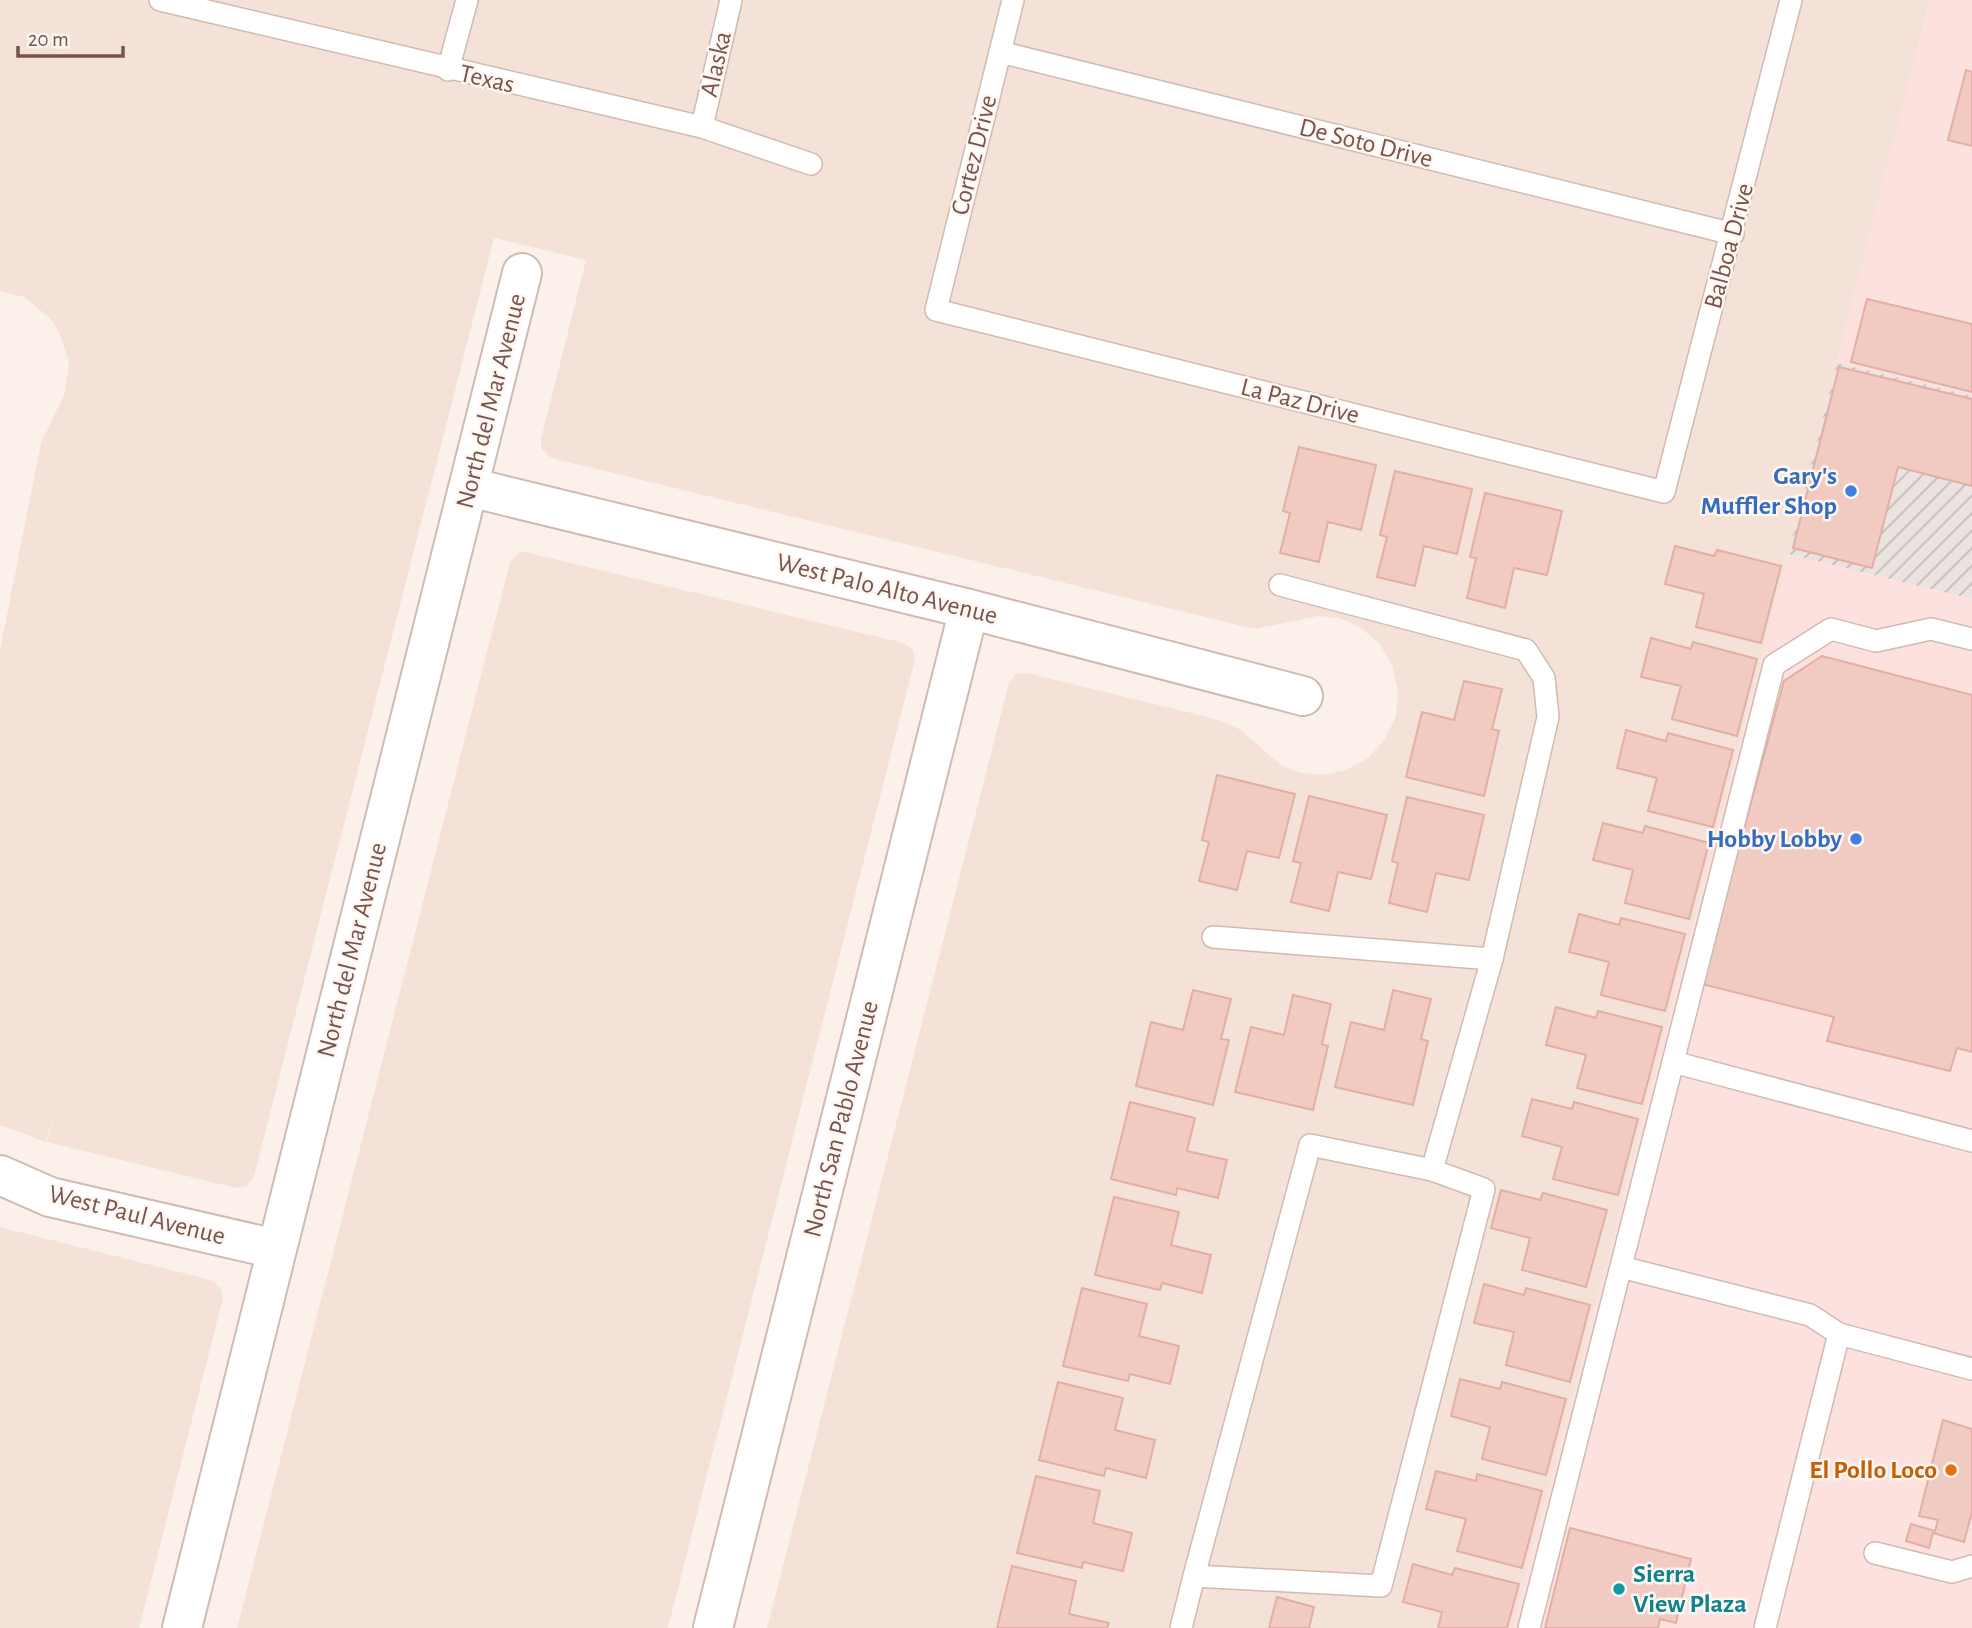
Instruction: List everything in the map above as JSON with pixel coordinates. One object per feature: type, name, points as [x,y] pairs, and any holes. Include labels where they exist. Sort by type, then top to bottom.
[{"type":"street","name":"North del Mar Avenue","points":[[182,1628],[522,273]]},
{"type":"street","name":"West Palo Alto Avenue","points":[[469,487],[969,609],[1303,696]]},
{"type":"street","name":"North San Pablo Avenue","points":[[713,1628],[969,609]]},
{"type":"street","name":"West Paul Avenue","points":[[0,1175],[50,1197],[276,1249]]},
{"type":"lane","name":"Texas","points":[[160,0],[448,70],[702,127],[811,164]]},
{"type":"lane","points":[[448,70],[467,0]]},
{"type":"lane","name":"Alaska","points":[[702,127],[731,0]]},
{"type":"lane","name":"Cortez Drive","points":[[936,310],[1013,0]]},
{"type":"lane","name":"Balboa Drive","points":[[1664,492],[1733,234],[1791,0]]},
{"type":"lane","name":"De Soto Drive","points":[[1000,52],[1733,234]]},
{"type":"lane","name":"La Paz Drive","points":[[936,310],[1664,492]]},
{"type":"lane","points":[[1280,585],[1526,650],[1544,678],[1548,717],[1492,959],[1432,1170]]},
{"type":"lane","points":[[1529,1628],[1774,666],[1831,629],[1876,641],[1931,629],[1972,639]]},
{"type":"lane","points":[[1213,937],[1492,959]]},
{"type":"lane","points":[[1673,1062],[1972,1141]]},
{"type":"lane","points":[[1181,1628],[1194,1576],[1310,1145],[1432,1170],[1484,1189],[1381,1586],[1194,1576]]},
{"type":"lane","points":[[1621,1267],[1810,1315],[1839,1334],[1972,1369]]},
{"type":"lane","points":[[1765,1628],[1839,1334]]},
{"type":"lane","points":[[1875,1553],[1952,1572],[1972,1566]]},
{"type":"shaded area","points":[[0,0],[1930,0],[1513,1628],[767,1628],[1009,683],[1016,674],[1027,673],[1216,719],[1241,730],[1282,766],[1301,773],[1321,775],[1346,770],[1368,758],[1385,739],[1396,716],[1398,691],[1392,665],[1379,643],[1358,626],[1339,618],[1318,616],[1254,629],[551,458],[541,448],[541,439],[586,260],[494,238],[254,1176],[247,1186],[236,1188],[47,1142],[55,1111],[46,1142],[0,1125],[0,650],[41,443],[65,393],[69,362],[59,332],[50,318],[24,297],[0,291]]},
{"type":"shaded area","points":[[1930,0],[1972,0],[1972,396],[1837,363]]},
{"type":"shaded area","points":[[1837,363],[1972,396],[1972,599],[1788,554]]},
{"type":"shaded area","points":[[521,551],[904,643],[913,650],[915,660],[668,1628],[237,1628],[510,562]]},
{"type":"shaded area","points":[[1788,554],[1972,599],[1972,1628],[1513,1628]]},
{"type":"shaded area","points":[[0,1227],[211,1280],[220,1287],[223,1298],[139,1628],[0,1628]]},
{"type":"building","points":[[1966,70],[1972,72],[1972,146],[1948,140]]},
{"type":"building","points":[[1867,299],[1972,324],[1972,392],[1851,362]]},
{"type":"building","points":[[1839,367],[1972,399],[1972,486],[1898,467],[1872,568],[1793,548]]},
{"type":"building","points":[[1299,447],[1376,465],[1361,530],[1328,522],[1319,562],[1280,553],[1290,513],[1283,511]]},
{"type":"building","points":[[1395,471],[1472,489],[1457,554],[1424,546],[1415,586],[1377,577],[1387,537],[1380,535]]},
{"type":"building","points":[[1485,493],[1562,511],[1547,575],[1514,568],[1505,608],[1467,598],[1476,558],[1470,557]]},
{"type":"building","points":[[1675,546],[1714,556],[1717,550],[1781,566],[1761,643],[1696,627],[1704,594],[1665,584]]},
{"type":"building","points":[[1651,638],[1691,649],[1693,642],[1757,659],[1737,736],[1672,719],[1681,686],[1641,677]]},
{"type":"building","name":"Hobby Lobby","points":[[1822,656],[1972,695],[1972,1052],[1957,1048],[1950,1071],[1827,1041],[1834,1017],[1702,984],[1784,681]]},
{"type":"building","points":[[1464,681],[1502,689],[1492,729],[1499,731],[1484,796],[1406,777],[1422,712],[1454,720]]},
{"type":"building","points":[[1626,730],[1666,741],[1668,733],[1733,750],[1713,827],[1648,811],[1657,778],[1617,768]]},
{"type":"building","points":[[1217,775],[1295,794],[1279,858],[1247,851],[1237,890],[1199,881],[1209,842],[1202,840]]},
{"type":"building","points":[[1309,796],[1387,815],[1371,879],[1338,872],[1329,911],[1291,902],[1301,863],[1293,861]]},
{"type":"building","points":[[1407,797],[1484,815],[1469,880],[1436,873],[1427,912],[1389,903],[1398,863],[1392,861]]},
{"type":"building","points":[[1603,823],[1643,833],[1645,826],[1709,843],[1689,919],[1625,903],[1633,870],[1593,860]]},
{"type":"building","points":[[1579,914],[1619,925],[1621,918],[1685,934],[1665,1011],[1601,995],[1609,962],[1569,952]]},
{"type":"building","points":[[1193,990],[1231,999],[1221,1039],[1229,1040],[1213,1105],[1136,1086],[1151,1022],[1183,1030]]},
{"type":"building","points":[[1393,990],[1431,999],[1421,1039],[1428,1041],[1413,1105],[1335,1087],[1351,1022],[1384,1030]]},
{"type":"building","points":[[1293,995],[1331,1004],[1322,1044],[1328,1046],[1313,1110],[1235,1092],[1251,1027],[1284,1035]]},
{"type":"building","points":[[1556,1007],[1596,1018],[1598,1011],[1662,1027],[1642,1104],[1577,1088],[1586,1055],[1546,1045]]},
{"type":"building","points":[[1532,1099],[1572,1109],[1574,1102],[1638,1119],[1618,1195],[1553,1179],[1562,1147],[1522,1136]]},
{"type":"building","points":[[1130,1102],[1195,1118],[1187,1151],[1227,1160],[1218,1198],[1177,1188],[1176,1195],[1111,1179]]},
{"type":"building","points":[[1501,1190],[1540,1200],[1543,1193],[1607,1210],[1586,1287],[1522,1270],[1530,1238],[1491,1228]]},
{"type":"building","points":[[1114,1197],[1179,1212],[1171,1245],[1211,1255],[1202,1293],[1162,1283],[1160,1290],[1095,1275]]},
{"type":"building","points":[[1484,1284],[1524,1295],[1526,1288],[1590,1305],[1570,1382],[1506,1365],[1514,1332],[1474,1323]]},
{"type":"building","points":[[1082,1288],[1147,1304],[1139,1336],[1179,1346],[1170,1384],[1130,1374],[1128,1381],[1063,1366]]},
{"type":"building","points":[[1460,1379],[1500,1389],[1502,1382],[1566,1399],[1546,1475],[1482,1459],[1490,1427],[1451,1416]]},
{"type":"building","points":[[1058,1382],[1123,1398],[1115,1430],[1155,1440],[1146,1478],[1106,1468],[1104,1476],[1039,1460]]},
{"type":"building","name":"El Pollo Loco","points":[[1943,1420],[1972,1429],[1972,1512],[1964,1542],[1933,1533],[1929,1548],[1906,1541],[1911,1524],[1935,1531],[1938,1520],[1919,1516]]},
{"type":"building","points":[[1436,1471],[1476,1481],[1477,1474],[1542,1491],[1522,1568],[1457,1551],[1466,1519],[1426,1509]]},
{"type":"building","points":[[1036,1476],[1100,1491],[1093,1523],[1132,1533],[1123,1571],[1083,1562],[1082,1568],[1017,1553]]},
{"type":"building","name":"Sierra View Plaza","points":[[1570,1528],[1691,1559],[1676,1623],[1660,1619],[1658,1628],[1545,1628]]},
{"type":"building","points":[[1413,1564],[1452,1575],[1455,1568],[1519,1584],[1507,1628],[1438,1628],[1442,1612],[1403,1602]]},
{"type":"building","points":[[1012,1566],[1076,1581],[1069,1614],[1109,1623],[1107,1628],[997,1628]]},
{"type":"building","points":[[1277,1597],[1314,1607],[1309,1628],[1269,1628]]},
{"type":"place","name":"Gary's Muffler Shop","points":[[1851,491]]},
{"type":"place","name":"Hobby Lobby","points":[[1856,839]]},
{"type":"place","name":"El Pollo Loco","points":[[1951,1470]]},
{"type":"place","name":"Sierra View Plaza","points":[[1619,1589]]}]
